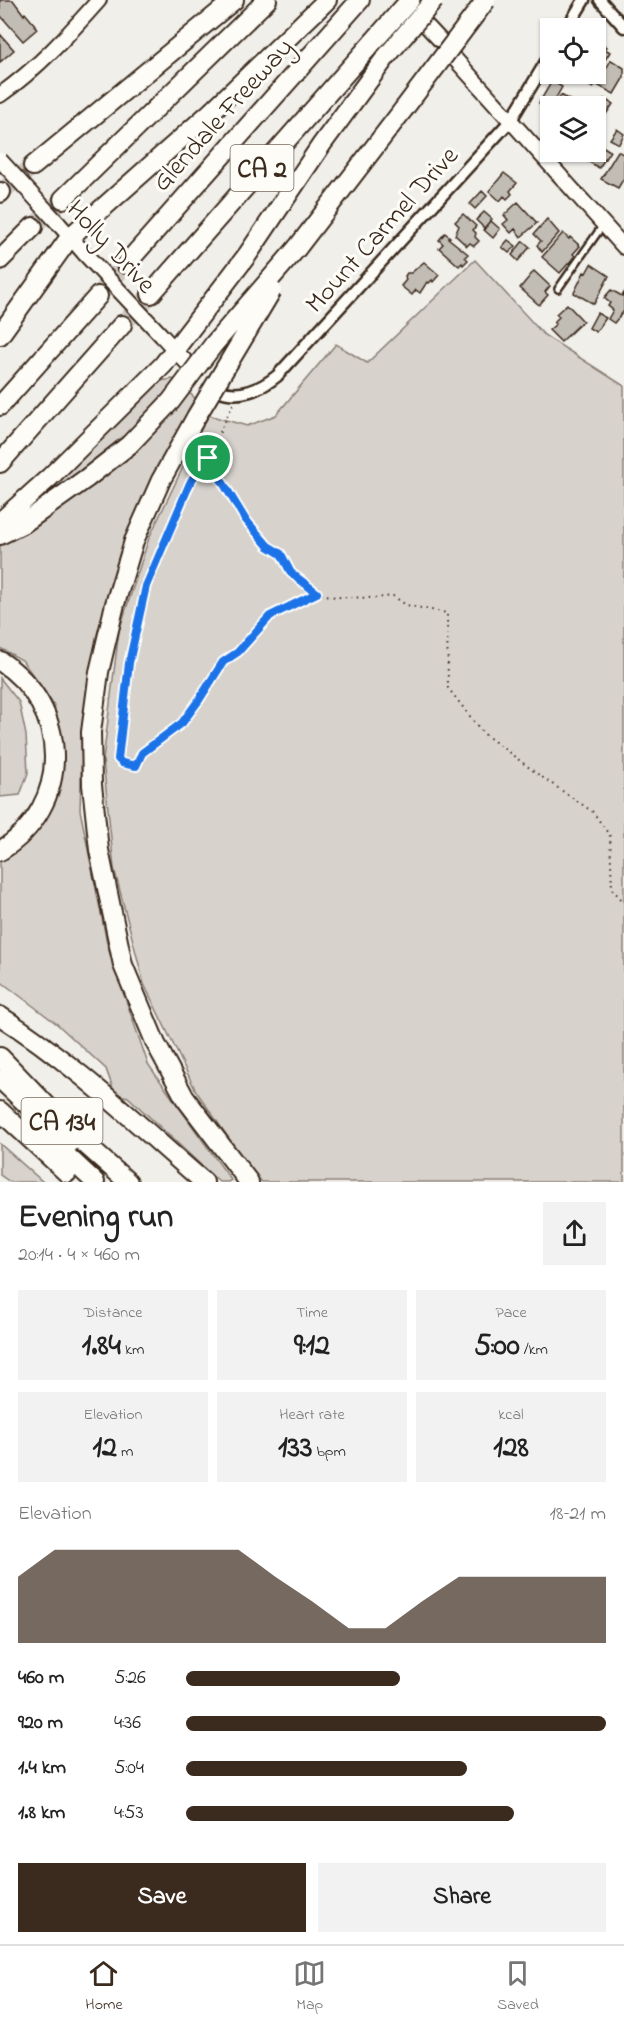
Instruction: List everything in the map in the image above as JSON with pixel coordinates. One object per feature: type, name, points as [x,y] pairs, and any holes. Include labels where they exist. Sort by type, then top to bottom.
[{"type":"highway","points":[[33,166],[234,0]]},
{"type":"highway","points":[[63,199],[267,0]]},
{"type":"highway","points":[[0,335],[64,230],[211,112],[327,0]]},
{"type":"highway","name":"CA 2","points":[[151,294],[410,0]]},
{"type":"highway","points":[[0,522],[86,442],[160,369],[175,351],[248,254],[328,135],[386,57],[434,0]]},
{"type":"highway","points":[[0,535],[24,523],[87,478],[129,445],[171,401],[214,344],[297,248],[486,0]]},
{"type":"highway","name":"Glendale Freeway","points":[[126,264],[354,6]]},
{"type":"highway","points":[[0,260],[33,227]]},
{"type":"highway","points":[[249,1182],[185,1098],[156,1044],[123,964],[99,850],[92,784],[92,732],[99,672],[115,604],[134,541],[161,480],[196,417],[297,248]]},
{"type":"highway","points":[[0,406],[98,296]]},
{"type":"highway","points":[[0,463],[122,325]]},
{"type":"highway","points":[[0,661],[12,669],[38,699],[53,736],[54,755],[52,774],[41,810],[26,829],[0,851]]},
{"type":"highway","points":[[0,1016],[34,1038],[72,1068],[204,1182]]},
{"type":"highway","name":"CA 134","points":[[0,1058],[76,1136],[128,1182]]},
{"type":"highway","points":[[0,1079],[110,1182]]},
{"type":"highway","points":[[0,1092],[95,1182]]},
{"type":"highway","name":"CA 134","points":[[0,1111],[77,1182]]},
{"type":"main road","points":[[0,95],[54,50],[99,0]]},
{"type":"main road","points":[[424,23],[440,40]]},
{"type":"main road","points":[[456,60],[624,247]]},
{"type":"main road","name":"Holly Drive","points":[[0,160],[188,364]]},
{"type":"street","points":[[573,18],[584,0]]},
{"type":"street","points":[[600,0],[624,27]]},
{"type":"street","name":"Mount Carmel Drive","points":[[208,383],[225,393],[237,393],[264,387],[277,376],[510,120],[540,71]]},
{"type":"lane","points":[[558,289],[603,225]]},
{"type":"path","points":[[237,393],[208,458],[190,483],[146,586],[129,663],[118,759],[122,763],[136,766],[142,753],[182,723],[223,662],[238,652],[270,616],[317,593]]},
{"type":"path","points":[[208,458],[245,519],[268,546],[281,554],[291,573],[317,593],[355,597],[393,596],[406,605],[447,613],[448,688],[483,733],[593,812],[610,836],[612,889],[624,902]]},
{"type":"shaded area","points":[[475,260],[544,335],[624,386],[624,1182],[262,1182],[250,1169],[196,1091],[144,984],[114,868],[103,760],[119,631],[149,538],[208,415],[247,426],[276,415],[336,344],[367,363]]},
{"type":"shaded area","points":[[173,379],[196,399],[158,470],[121,552],[96,638],[83,722],[80,810],[108,948],[148,1064],[231,1180],[228,1182],[219,1182],[128,1097],[115,1094],[106,1069],[57,1024],[0,981],[0,857],[48,808],[61,779],[62,738],[54,705],[22,660],[0,648],[0,528],[160,381]]},
{"type":"shaded area","points":[[0,678],[19,702],[26,735],[28,773],[20,795],[0,797]]},
{"type":"shaded area","points":[[0,1144],[43,1182],[10,1182],[0,1175]]},
{"type":"building","points":[[0,0],[13,0],[35,25],[37,29],[23,41],[0,15]]},
{"type":"building","points":[[0,34],[14,50],[0,62]]},
{"type":"building","points":[[611,60],[624,68],[624,77],[614,94],[597,85],[606,84],[606,69]]},
{"type":"building","points":[[550,84],[562,87],[557,96],[543,96]]},
{"type":"building","points":[[606,100],[613,104],[606,114]]},
{"type":"building","points":[[617,129],[624,134],[619,144],[610,139]]},
{"type":"building","points":[[618,151],[624,155],[624,178],[618,188],[601,179]]},
{"type":"building","points":[[589,162],[603,162],[599,168]]},
{"type":"building","points":[[504,173],[517,183],[510,191],[512,194],[507,199],[504,196],[500,201],[489,191]]},
{"type":"building","points":[[482,191],[487,196],[475,209],[470,204]]},
{"type":"building","points":[[518,202],[537,223],[521,237],[515,229],[511,233],[503,224],[508,220],[504,215]]},
{"type":"building","points":[[484,212],[492,219],[484,228],[476,220]]},
{"type":"building","points":[[463,214],[476,226],[473,230],[479,241],[474,246],[470,243],[467,246],[455,235],[459,226],[455,222]]},
{"type":"building","points":[[547,219],[559,233],[542,252],[537,245],[541,241],[534,234]]},
{"type":"building","points":[[491,221],[500,229],[493,238],[484,230]]},
{"type":"building","points":[[445,233],[468,254],[465,257],[468,260],[463,265],[462,263],[459,266],[439,248],[443,244],[439,240]]},
{"type":"building","points":[[563,233],[580,246],[573,254],[575,256],[560,273],[542,257]]},
{"type":"building","points":[[508,240],[516,246],[509,253],[502,247]]},
{"type":"building","points":[[523,241],[530,247],[518,261],[512,255]]},
{"type":"building","points":[[424,262],[439,275],[433,282],[432,280],[427,282],[420,293],[416,290],[412,295],[401,286],[406,280],[407,273],[411,273]]},
{"type":"building","points":[[591,264],[609,276],[594,304],[574,293],[584,272],[586,273]]},
{"type":"building","points":[[534,271],[550,286],[545,292],[548,295],[539,305],[520,288]]},
{"type":"building","points":[[611,290],[622,296],[624,293],[624,311],[614,323],[608,319],[613,310],[604,298]]},
{"type":"building","points":[[567,304],[583,321],[561,342],[549,330],[556,324],[554,322],[559,317],[556,314]]},
{"type":"building","points":[[597,313],[606,318],[596,332],[589,328]]},
{"type":"tunnel","points":[[1,192],[33,166]]},
{"type":"tunnel","points":[[33,227],[63,199]]},
{"type":"tunnel","points":[[98,296],[126,264]]},
{"type":"tunnel","points":[[122,325],[151,294]]},
{"type":"route","points":[[208,458],[245,519],[268,546],[281,554],[291,573],[317,593],[270,616],[238,652],[223,662],[182,723],[142,753],[136,766],[122,763],[118,759],[129,663],[146,586],[190,483],[208,458]]}]
